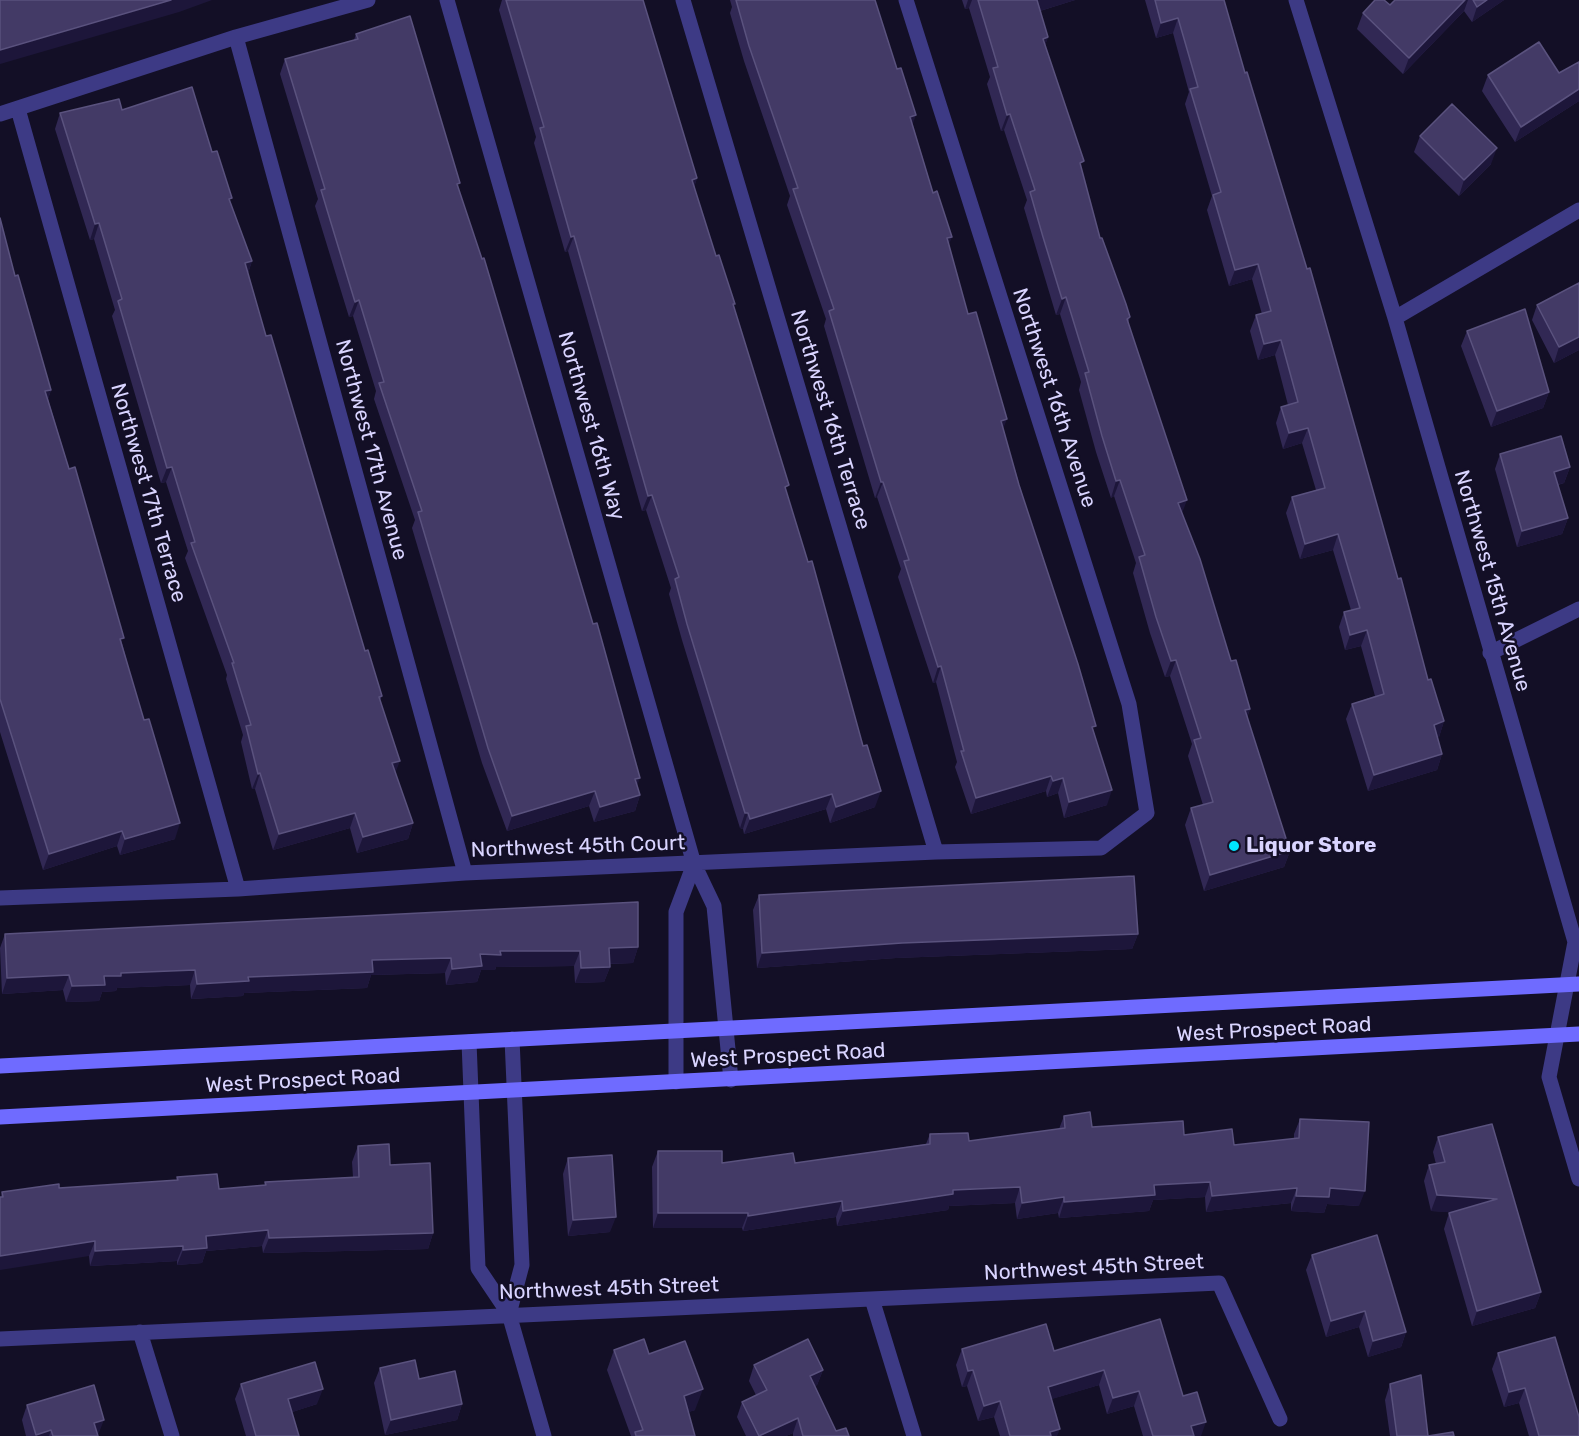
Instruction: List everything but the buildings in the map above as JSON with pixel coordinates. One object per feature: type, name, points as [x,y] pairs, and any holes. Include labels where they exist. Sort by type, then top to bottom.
[{"type":"main road","name":"West Prospect Road","points":[[0,1066],[1573,984]]},
{"type":"main road","name":"West Prospect Road","points":[[0,1117],[1579,1034]]},
{"type":"street","points":[[0,114],[236,37],[368,0]]},
{"type":"street","name":"Northwest 16th Way","points":[[447,0],[694,864],[714,906],[731,1080]]},
{"type":"street","name":"Northwest 16th Terrace","points":[[683,0],[936,852]]},
{"type":"street","name":"Northwest 16th Avenue","points":[[906,0],[1129,704],[1147,813]]},
{"type":"street","name":"Northwest 15th Avenue","points":[[1296,0],[1395,318],[1575,942],[1573,984],[1557,1035],[1549,1077],[1579,1179]]},
{"type":"street","name":"Northwest 17th Avenue","points":[[236,37],[465,873]]},
{"type":"street","name":"Northwest 17th Terrace","points":[[18,109],[238,889]]},
{"type":"street","points":[[1395,318],[1579,210]]},
{"type":"street","points":[[1490,653],[1579,609]]},
{"type":"street","name":"Northwest 45th Court","points":[[1,895],[238,889],[465,873],[936,852],[1101,849],[1147,813]]},
{"type":"street","points":[[676,1082],[676,912],[694,864]]},
{"type":"street","points":[[509,1314],[522,1265],[512,1040]]},
{"type":"street","points":[[469,1042],[478,1268],[509,1314],[544,1436]]},
{"type":"street","name":"Northwest 45th Street","points":[[0,1339],[1219,1283],[1281,1419]]},
{"type":"street","points":[[872,1299],[914,1436]]},
{"type":"street","points":[[140,1332],[172,1436]]},
{"type":"place","name":"Liquor Store","points":[[1234,846]]}]
